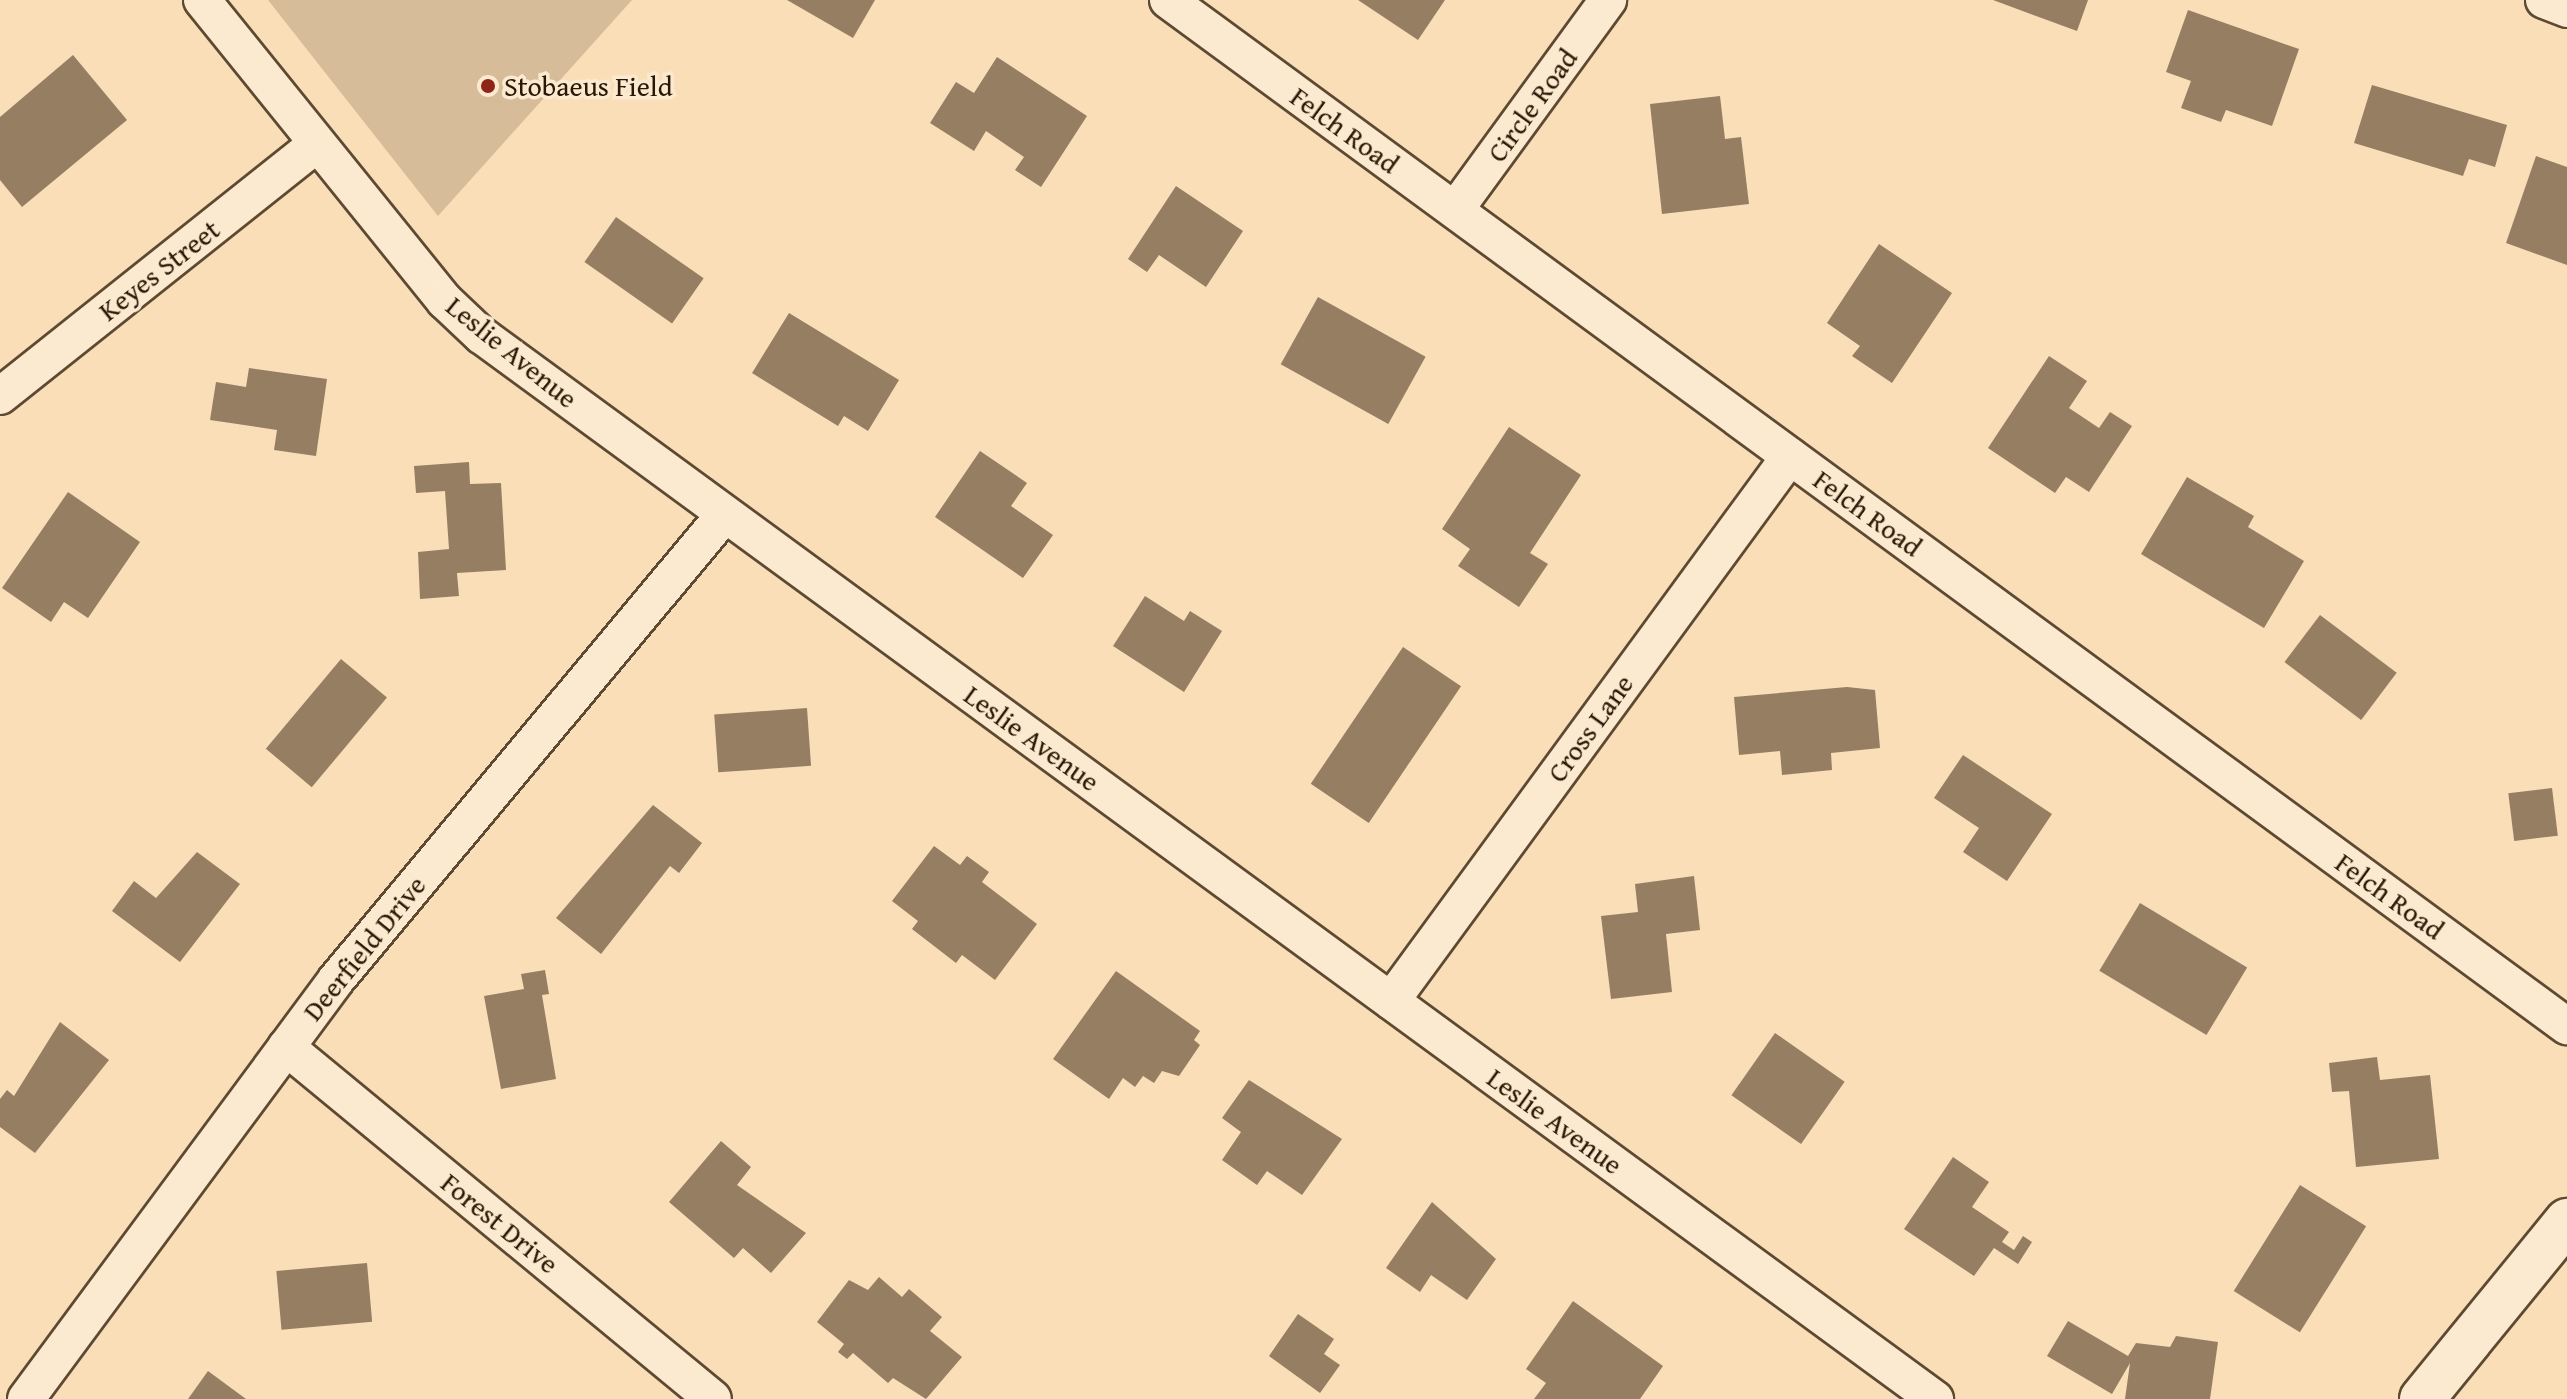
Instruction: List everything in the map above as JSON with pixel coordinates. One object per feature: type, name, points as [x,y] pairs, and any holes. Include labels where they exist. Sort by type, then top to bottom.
[{"type":"street","name":"Leslie Avenue","points":[[202,0],[317,144],[481,335],[1935,1399]]},
{"type":"street","name":"Felch Road","points":[[1168,0],[2567,1026]]},
{"type":"street","name":"Circle Road","points":[[1455,210],[1608,0]]},
{"type":"street","points":[[2544,0],[2567,9]]},
{"type":"street","name":"Keyes Street","points":[[0,396],[317,144]]},
{"type":"street","name":"Cross Lane","points":[[1391,1001],[1790,456]]},
{"type":"street","name":"Deerfield Drive","points":[[26,1399],[286,1047],[725,514]]},
{"type":"street","name":"Forest Drive","points":[[286,1047],[713,1399]]},
{"type":"street","points":[[2422,1399],[2567,1221]]},
{"type":"shaded area","points":[[268,0],[632,0],[438,216]]},
{"type":"building","points":[[787,0],[875,0],[853,38]]},
{"type":"building","points":[[1358,0],[1445,0],[1418,40]]},
{"type":"building","points":[[1993,0],[2088,0],[2077,31]]},
{"type":"building","points":[[2188,10],[2299,49],[2272,126],[2226,110],[2221,122],[2181,108],[2191,81],[2166,72]]},
{"type":"building","points":[[73,55],[127,120],[22,207],[0,180],[0,117]]},
{"type":"building","points":[[997,57],[1087,116],[1041,187],[1015,170],[1024,157],[986,131],[974,151],[930,123],[956,82],[974,93]]},
{"type":"building","points":[[2372,85],[2507,125],[2495,167],[2469,159],[2463,176],[2354,143]]},
{"type":"building","points":[[1720,96],[1725,139],[1741,137],[1749,204],[1662,214],[1650,104]]},
{"type":"building","points":[[2536,156],[2567,167],[2567,265],[2506,243]]},
{"type":"building","points":[[1176,186],[1243,231],[1206,287],[1159,255],[1147,272],[1128,259]]},
{"type":"building","points":[[616,217],[704,278],[672,323],[584,262]]},
{"type":"building","points":[[1879,244],[1952,293],[1892,383],[1852,356],[1860,346],[1827,323]]},
{"type":"building","points":[[1318,297],[1426,357],[1388,424],[1281,364]]},
{"type":"building","points":[[789,313],[899,380],[868,431],[844,416],[838,426],[752,373]]},
{"type":"building","points":[[2049,356],[2087,381],[2069,408],[2099,428],[2110,412],[2132,426],[2089,492],[2066,477],[2055,493],[1988,448]]},
{"type":"building","points":[[249,368],[327,379],[316,456],[274,450],[277,430],[210,420],[216,382],[246,387]]},
{"type":"building","points":[[1509,427],[1581,475],[1530,553],[1548,564],[1519,607],[1458,566],[1470,549],[1442,529]]},
{"type":"building","points":[[980,451],[1027,483],[1011,506],[1053,535],[1023,578],[935,517]]},
{"type":"building","points":[[469,462],[470,484],[501,483],[506,570],[457,573],[459,596],[420,599],[418,552],[449,549],[445,491],[416,493],[414,466]]},
{"type":"building","points":[[2187,477],[2254,516],[2248,527],[2304,561],[2264,628],[2141,554]]},
{"type":"building","points":[[68,492],[140,542],[88,618],[64,602],[51,622],[2,588]]},
{"type":"building","points":[[1145,596],[1184,621],[1190,611],[1222,631],[1184,692],[1113,646]]},
{"type":"building","points":[[2320,615],[2397,673],[2361,720],[2284,662]]},
{"type":"building","points":[[1403,647],[1461,686],[1369,823],[1311,784]]},
{"type":"building","points":[[341,659],[387,698],[312,787],[266,749]]},
{"type":"building","points":[[1847,687],[1875,690],[1880,748],[1831,753],[1832,770],[1782,775],[1780,751],[1739,755],[1734,697]]},
{"type":"building","points":[[807,708],[811,766],[718,772],[714,714]]},
{"type":"building","points":[[1963,755],[2052,814],[2007,881],[1963,852],[1979,828],[1934,798]]},
{"type":"building","points":[[2552,788],[2558,836],[2514,841],[2508,793]]},
{"type":"building","points":[[653,805],[702,843],[679,873],[670,866],[601,954],[556,918]]},
{"type":"building","points":[[934,846],[960,865],[967,856],[989,872],[982,882],[1037,924],[995,980],[962,955],[956,963],[912,929],[918,921],[892,901]]},
{"type":"building","points":[[197,852],[240,884],[180,962],[112,911],[134,881],[156,898]]},
{"type":"building","points":[[1694,876],[1700,930],[1666,934],[1672,992],[1611,999],[1601,916],[1638,912],[1635,884]]},
{"type":"building","points":[[2140,903],[2247,967],[2206,1035],[2099,971]]},
{"type":"building","points":[[545,970],[549,994],[542,995],[556,1079],[501,1089],[484,996],[524,989],[521,974]]},
{"type":"building","points":[[1116,971],[1200,1031],[1194,1040],[1200,1045],[1179,1076],[1162,1071],[1154,1083],[1143,1076],[1135,1087],[1123,1078],[1109,1099],[1053,1059]]},
{"type":"building","points":[[60,1022],[109,1060],[35,1153],[0,1127],[0,1099],[7,1090],[14,1096]]},
{"type":"building","points":[[1775,1033],[1845,1082],[1801,1144],[1731,1095]]},
{"type":"building","points":[[2377,1057],[2380,1080],[2430,1075],[2439,1159],[2356,1167],[2349,1091],[2332,1092],[2329,1063]]},
{"type":"building","points":[[1249,1080],[1342,1139],[1302,1195],[1267,1171],[1257,1185],[1222,1160],[1241,1132],[1222,1118]]},
{"type":"building","points":[[721,1141],[751,1167],[737,1185],[806,1233],[771,1273],[743,1248],[734,1258],[669,1202]]},
{"type":"building","points":[[1953,1157],[1989,1182],[1972,1207],[2009,1232],[2002,1242],[2014,1250],[2023,1236],[2032,1242],[2018,1264],[1994,1248],[1974,1276],[1904,1229]]},
{"type":"building","points":[[2300,1185],[2366,1226],[2300,1332],[2234,1291]]},
{"type":"building","points":[[1432,1202],[1496,1259],[1467,1300],[1431,1275],[1420,1292],[1386,1268]]},
{"type":"building","points":[[367,1263],[372,1322],[281,1330],[276,1271]]},
{"type":"building","points":[[879,1277],[902,1297],[909,1289],[942,1317],[930,1331],[962,1357],[926,1399],[893,1378],[888,1383],[853,1353],[847,1359],[838,1352],[844,1344],[817,1322],[849,1280],[868,1290]]},
{"type":"building","points":[[1573,1301],[1663,1366],[1640,1399],[1534,1399],[1546,1383],[1526,1369]]},
{"type":"building","points":[[1298,1314],[1334,1339],[1324,1354],[1340,1365],[1320,1393],[1269,1356]]},
{"type":"building","points":[[2068,1321],[2128,1356],[2136,1343],[2170,1347],[2176,1336],[2218,1342],[2210,1399],[2125,1399],[2130,1363],[2112,1394],[2047,1356]]},
{"type":"building","points":[[208,1371],[246,1399],[188,1399]]},
{"type":"place","name":"Stobaeus Field","points":[[488,86]]}]
